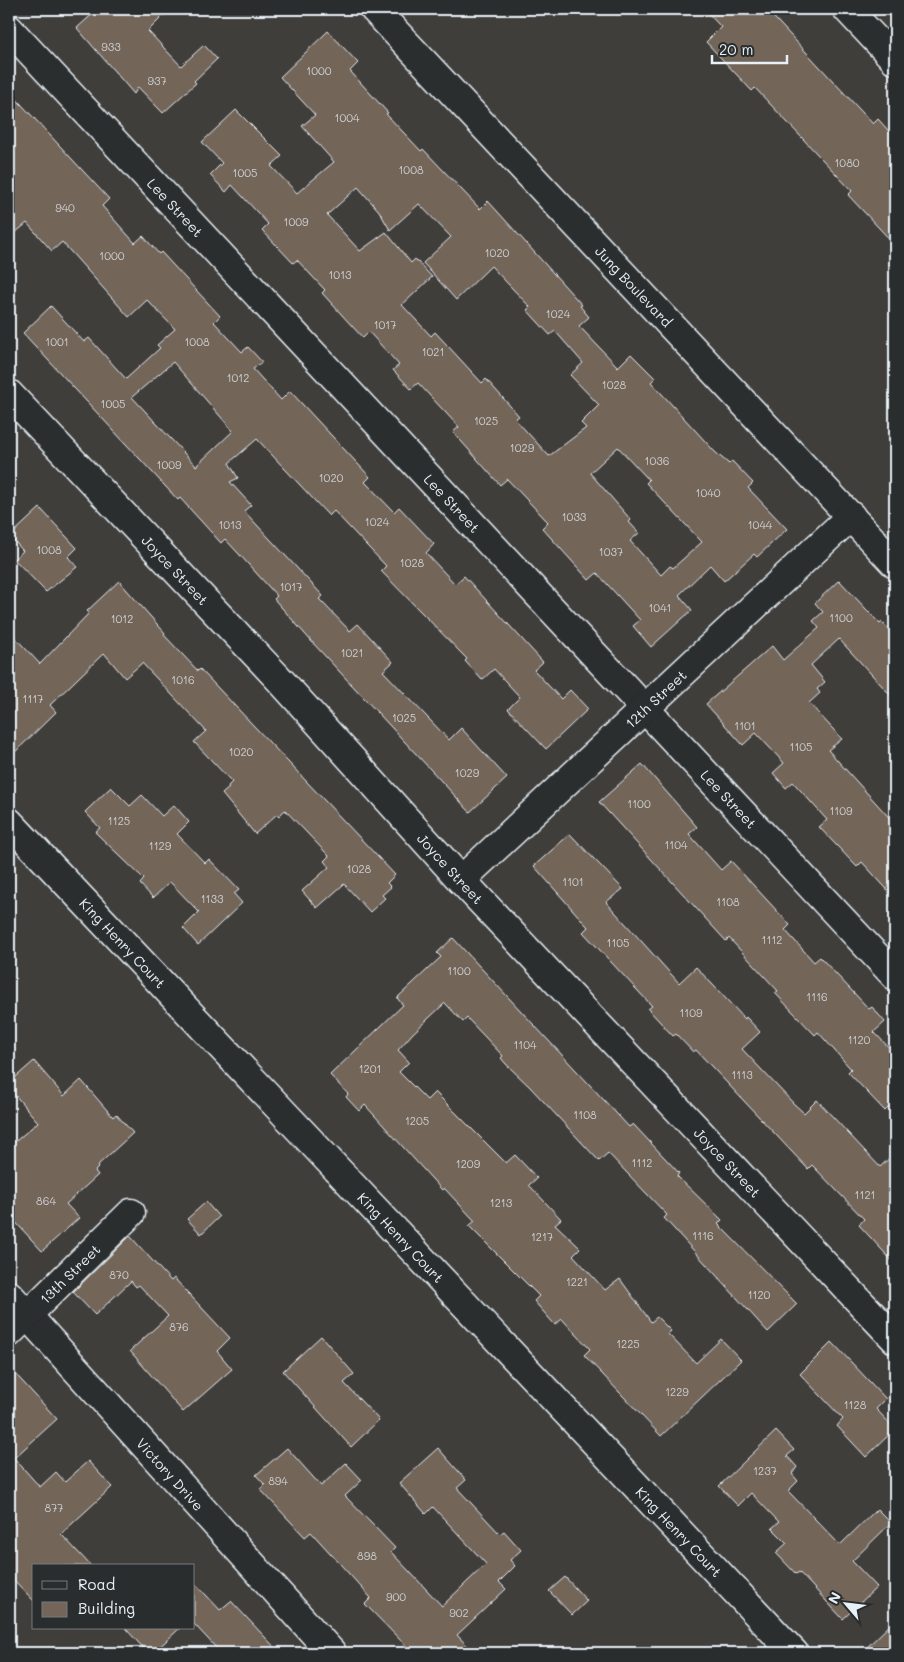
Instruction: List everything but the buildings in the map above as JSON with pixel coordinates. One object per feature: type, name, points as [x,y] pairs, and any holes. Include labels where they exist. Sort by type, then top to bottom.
[{"type":"street","name":"Jung Boulevard","points":[[374,9],[895,564]]},
{"type":"street","points":[[847,9],[895,60]]},
{"type":"street","name":"Lee Street","points":[[9,29],[895,976]]},
{"type":"street","name":"Joyce Street","points":[[9,394],[280,680],[461,880],[895,1339]]},
{"type":"street","name":"12th Street","points":[[461,880],[851,516]]},
{"type":"street","name":"King Henry Court","points":[[9,822],[794,1653]]},
{"type":"street","name":"13th Street","points":[[18,1324],[130,1214]]},
{"type":"street","name":"Victory Drive","points":[[9,1295],[18,1324],[332,1653]]}]
